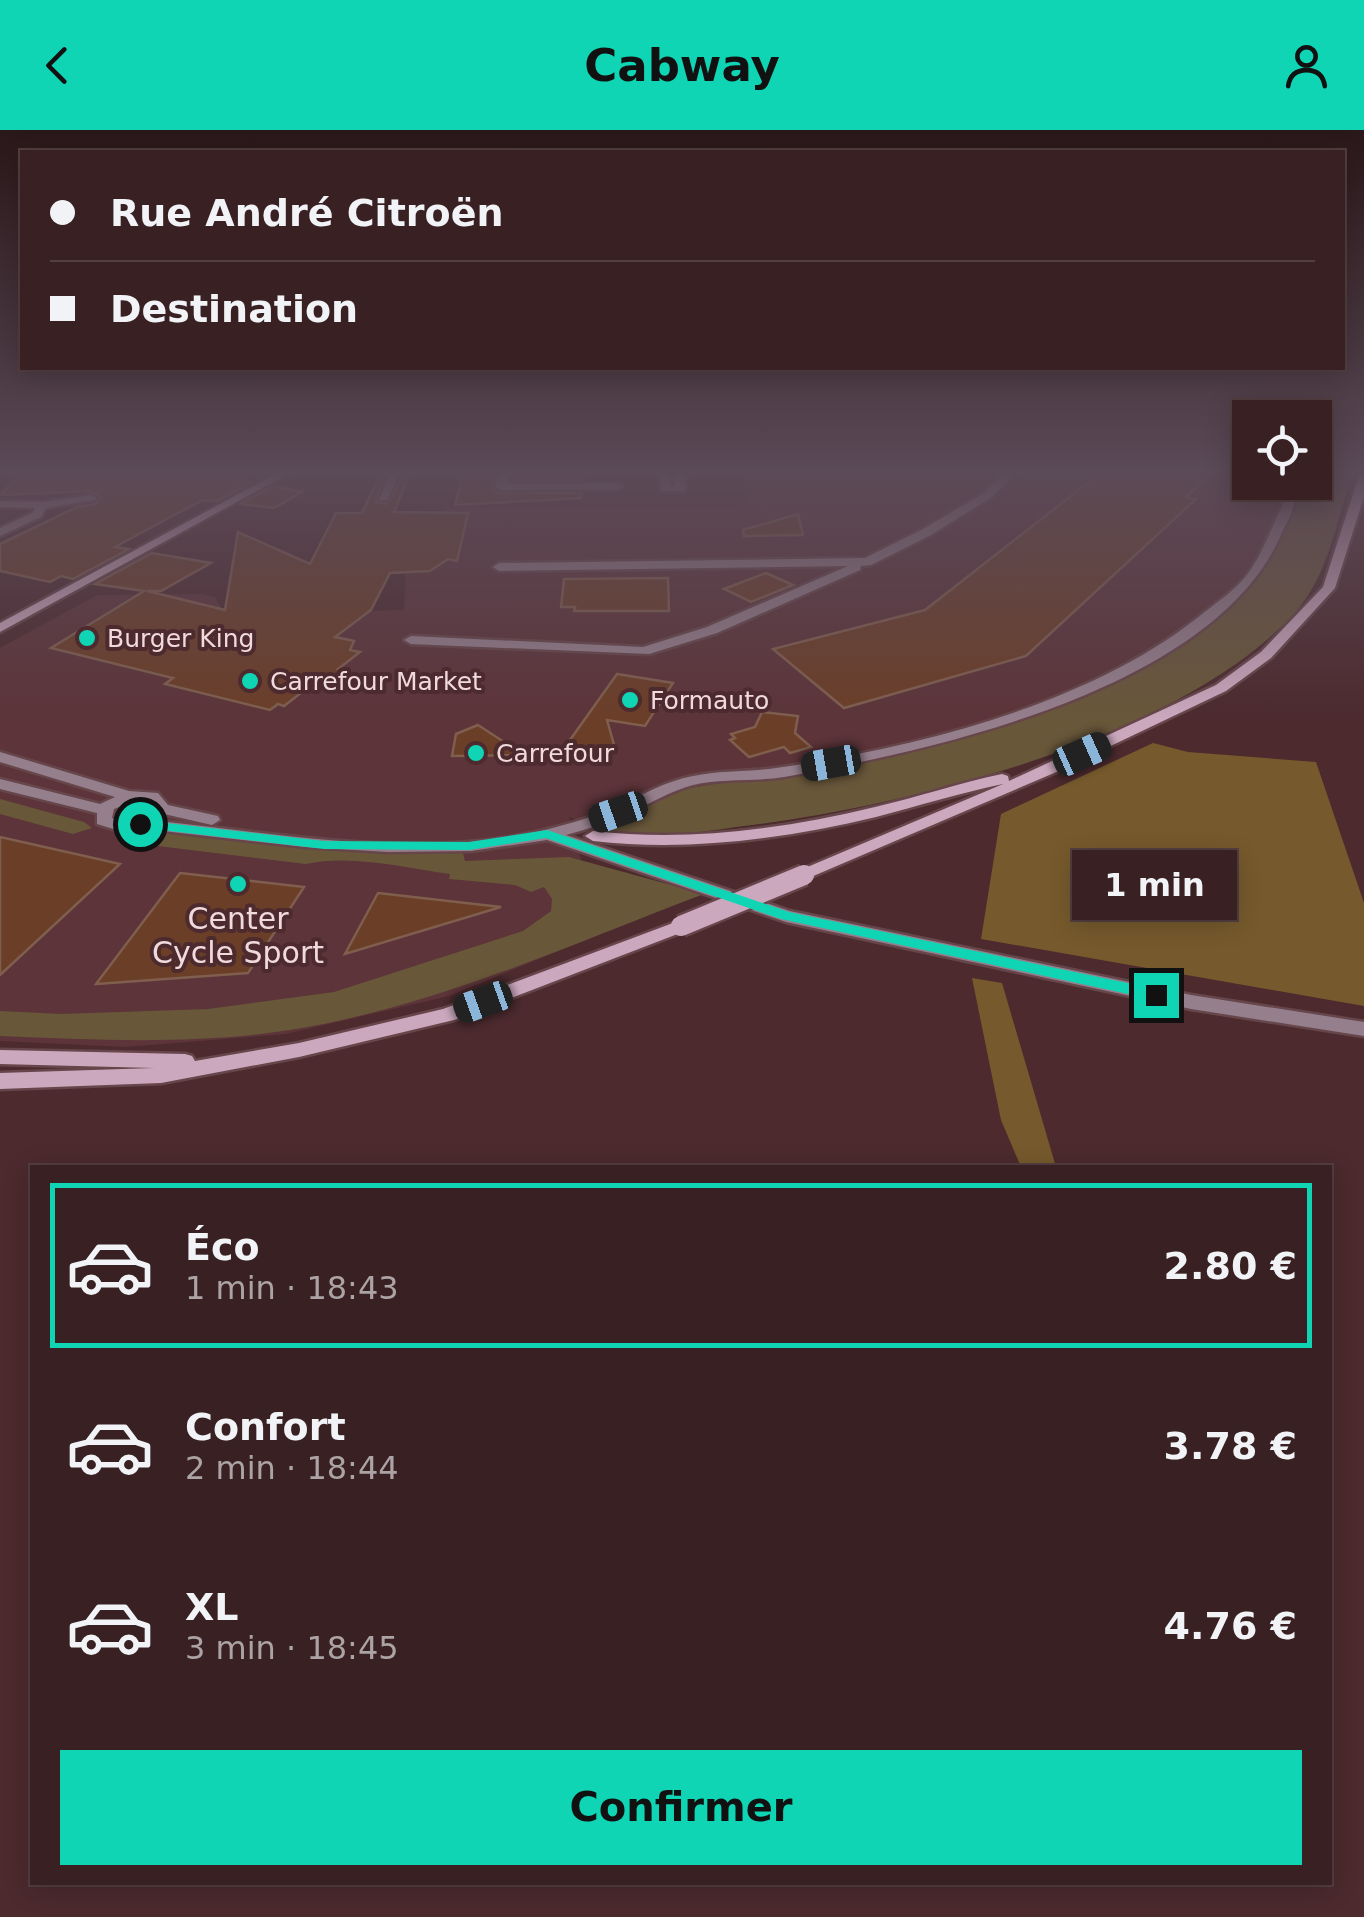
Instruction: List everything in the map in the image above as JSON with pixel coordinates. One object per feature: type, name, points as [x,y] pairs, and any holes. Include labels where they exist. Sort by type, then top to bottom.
[{"type":"main road","points":[[0,628],[137,553]]},
{"type":"main road","points":[[0,1081],[161,1075],[299,1050],[447,1015],[681,926],[1048,770],[1221,688],[1266,655],[1329,588],[1340,553]]},
{"type":"main road","points":[[592,836],[664,841],[755,832],[872,813],[1048,770]]},
{"type":"main road","points":[[0,1057],[227,1062]]},
{"type":"street","points":[[411,640],[644,651],[712,630],[884,553]]},
{"type":"street","points":[[103,810],[103,820],[108,824],[140,824],[308,844],[469,846],[547,834],[684,783],[790,771],[947,736],[1059,699],[1184,634],[1244,586],[1262,553]]},
{"type":"street","points":[[499,568],[867,562]]},
{"type":"street","points":[[0,757],[128,796],[152,796],[161,808],[206,820],[387,845]]},
{"type":"street","points":[[0,784],[103,810],[128,796]]},
{"type":"street","points":[[140,824],[161,808]]},
{"type":"street","points":[[569,828],[592,836],[608,857]]},
{"type":"street","points":[[547,834],[786,916],[1191,1002],[1364,1028]]},
{"type":"shaded area","points":[[414,553],[1273,553],[1233,604],[1176,647],[1119,677],[986,730],[831,769],[673,792],[604,825],[601,830],[569,817],[602,933],[449,996],[286,1034],[125,1047],[0,1041],[0,648],[97,595],[202,594],[215,597],[225,614],[404,610],[406,561]]},
{"type":"shaded area","points":[[1273,553],[1327,553],[1305,600],[1243,659],[1181,697],[1112,731],[1037,760],[883,802],[810,816],[654,836],[601,830],[603,825],[663,794],[880,759],[999,725],[1121,676],[1176,647],[1223,613],[1259,577]]},
{"type":"shaded area","points":[[1153,743],[1188,752],[1316,762],[1364,903],[1364,1006],[981,939],[1001,814]]},
{"type":"shaded area","points":[[0,799],[84,822],[92,828],[73,834],[0,814]]},
{"type":"shaded area","points":[[153,830],[292,847],[463,853],[465,861],[569,857],[704,894],[449,990],[344,1020],[218,1038],[0,1036],[0,1011],[61,1014],[208,1009],[334,992],[523,931],[551,911],[552,899],[544,887],[531,892],[515,885],[449,879],[450,874],[378,863],[306,864],[125,842],[133,834]]},
{"type":"shaded area","points":[[972,978],[1002,983],[1055,1165],[1020,1165],[1001,1120]]},
{"type":"building","points":[[0,553],[121,553],[73,579],[61,576],[50,582],[0,571]]},
{"type":"building","points":[[151,553],[211,563],[161,591],[147,591],[225,610],[234,553],[286,553],[310,564],[315,553],[459,553],[457,561],[448,559],[430,571],[390,573],[371,610],[335,637],[354,641],[350,650],[360,652],[338,669],[348,672],[328,688],[311,685],[284,706],[278,704],[270,710],[165,684],[173,678],[51,648],[144,591],[95,584]]},
{"type":"building","points":[[997,553],[1137,553],[1026,656],[844,708],[773,649],[925,610]]},
{"type":"building","points":[[766,573],[793,585],[751,602],[724,589]]},
{"type":"building","points":[[668,578],[669,611],[574,611],[575,607],[561,607],[564,579]]},
{"type":"building","name":"Formauto","points":[[617,674],[673,683],[645,726],[607,720],[615,748],[602,749],[604,758],[586,751],[560,754]]},
{"type":"building","points":[[762,712],[798,716],[795,733],[811,747],[790,753],[784,747],[749,757],[730,740],[735,738],[731,734],[755,727]]},
{"type":"building","points":[[478,725],[524,755],[452,756],[456,734]]},
{"type":"building","points":[[0,837],[120,864],[0,975]]},
{"type":"building","points":[[180,873],[304,887],[248,973],[96,984]]},
{"type":"building","points":[[378,893],[501,907],[345,954]]},
{"type":"place","name":"Burger King","points":[[87,638]]},
{"type":"place","name":"Carrefour Market","points":[[250,681]]},
{"type":"place","name":"Formauto","points":[[630,700]]},
{"type":"place","name":"Carrefour","points":[[476,753]]},
{"type":"place","name":"Center Cycle Sport","points":[[238,884]]},
{"type":"route","points":[[140,824],[324,845],[469,846],[547,834],[786,916],[1156,995]]}]
